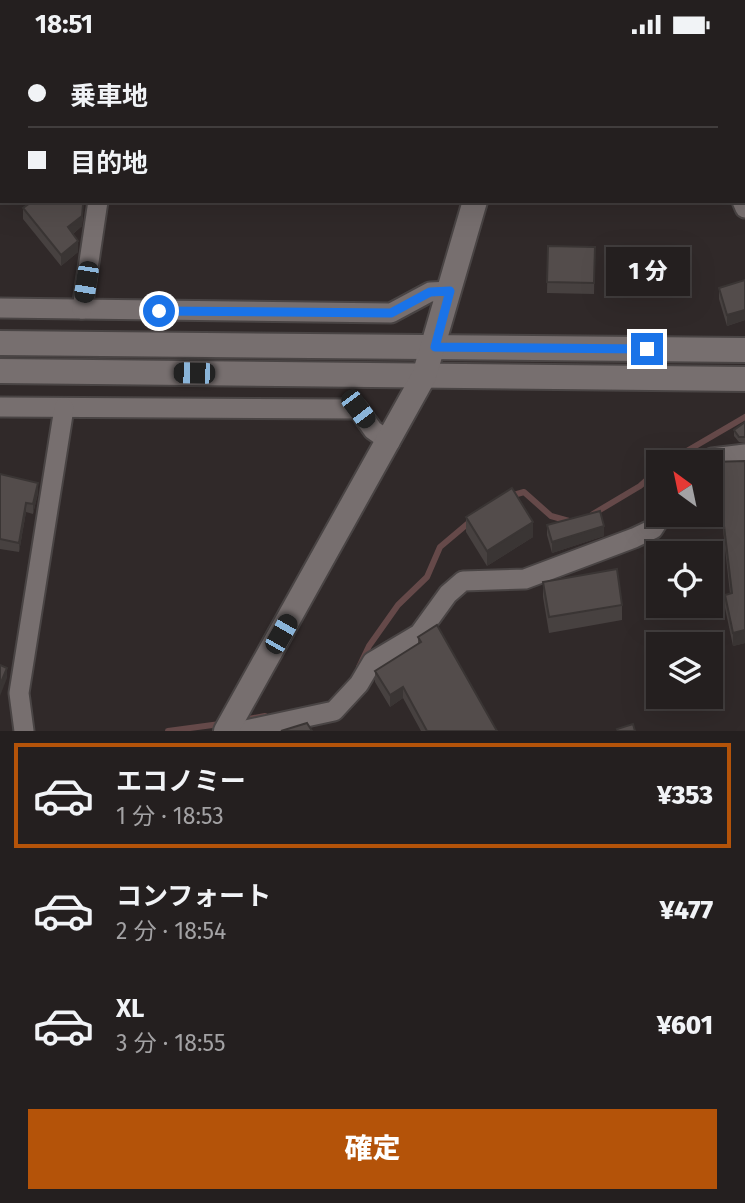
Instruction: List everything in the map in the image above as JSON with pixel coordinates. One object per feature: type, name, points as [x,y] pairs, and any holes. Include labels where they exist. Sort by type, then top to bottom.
[{"type":"street","points":[[82,309],[99,203]]},
{"type":"street","points":[[226,730],[390,442],[424,376],[435,347],[474,203]]},
{"type":"street","points":[[0,307],[391,313],[430,292],[450,291]]},
{"type":"street","points":[[0,343],[745,350]]},
{"type":"street","points":[[0,371],[745,379]]},
{"type":"street","points":[[0,407],[358,409],[373,430],[390,442]]},
{"type":"street","points":[[24,730],[19,693],[64,408]]},
{"type":"street","points":[[723,457],[745,454]]},
{"type":"street","points":[[241,730],[334,711],[359,684],[372,661],[419,634],[448,594],[463,581],[525,579],[634,538],[654,527]]},
{"type":"building","points":[[30,203],[82,203],[82,216],[68,227],[78,241],[61,255],[23,208]]},
{"type":"building","points":[[548,246],[595,247],[594,283],[547,282]]},
{"type":"building","points":[[745,280],[745,310],[727,315],[719,288]]},
{"type":"building","points":[[745,422],[745,437],[739,437],[734,430]]},
{"type":"building","points":[[745,461],[745,630],[733,633],[725,595],[732,593],[723,517],[723,462]]},
{"type":"building","points":[[0,474],[38,483],[33,504],[26,503],[19,543],[0,539]]},
{"type":"building","points":[[512,488],[533,522],[487,551],[466,517]]},
{"type":"building","points":[[600,511],[604,526],[552,542],[547,525]]},
{"type":"building","points":[[617,569],[622,605],[549,617],[543,582]]},
{"type":"building","points":[[437,625],[497,731],[427,731],[403,687],[390,695],[375,671],[421,642],[418,637]]},
{"type":"building","points":[[0,665],[7,668],[0,685]]},
{"type":"building","points":[[307,723],[312,731],[281,731]]},
{"type":"building","points":[[633,724],[635,731],[617,729]]},
{"type":"waterway","points":[[689,450],[745,417]]},
{"type":"waterway","points":[[593,514],[646,481]]},
{"type":"waterway","points":[[510,496],[524,492],[551,516],[569,521]]},
{"type":"waterway","points":[[359,667],[369,646],[398,605],[427,577],[440,547],[472,520]]},
{"type":"waterway","points":[[238,721],[265,716]]},
{"type":"waterway","points":[[168,731],[220,724]]},
{"type":"route","points":[[159,311],[391,313],[430,292],[450,291],[435,347],[647,349]]}]
